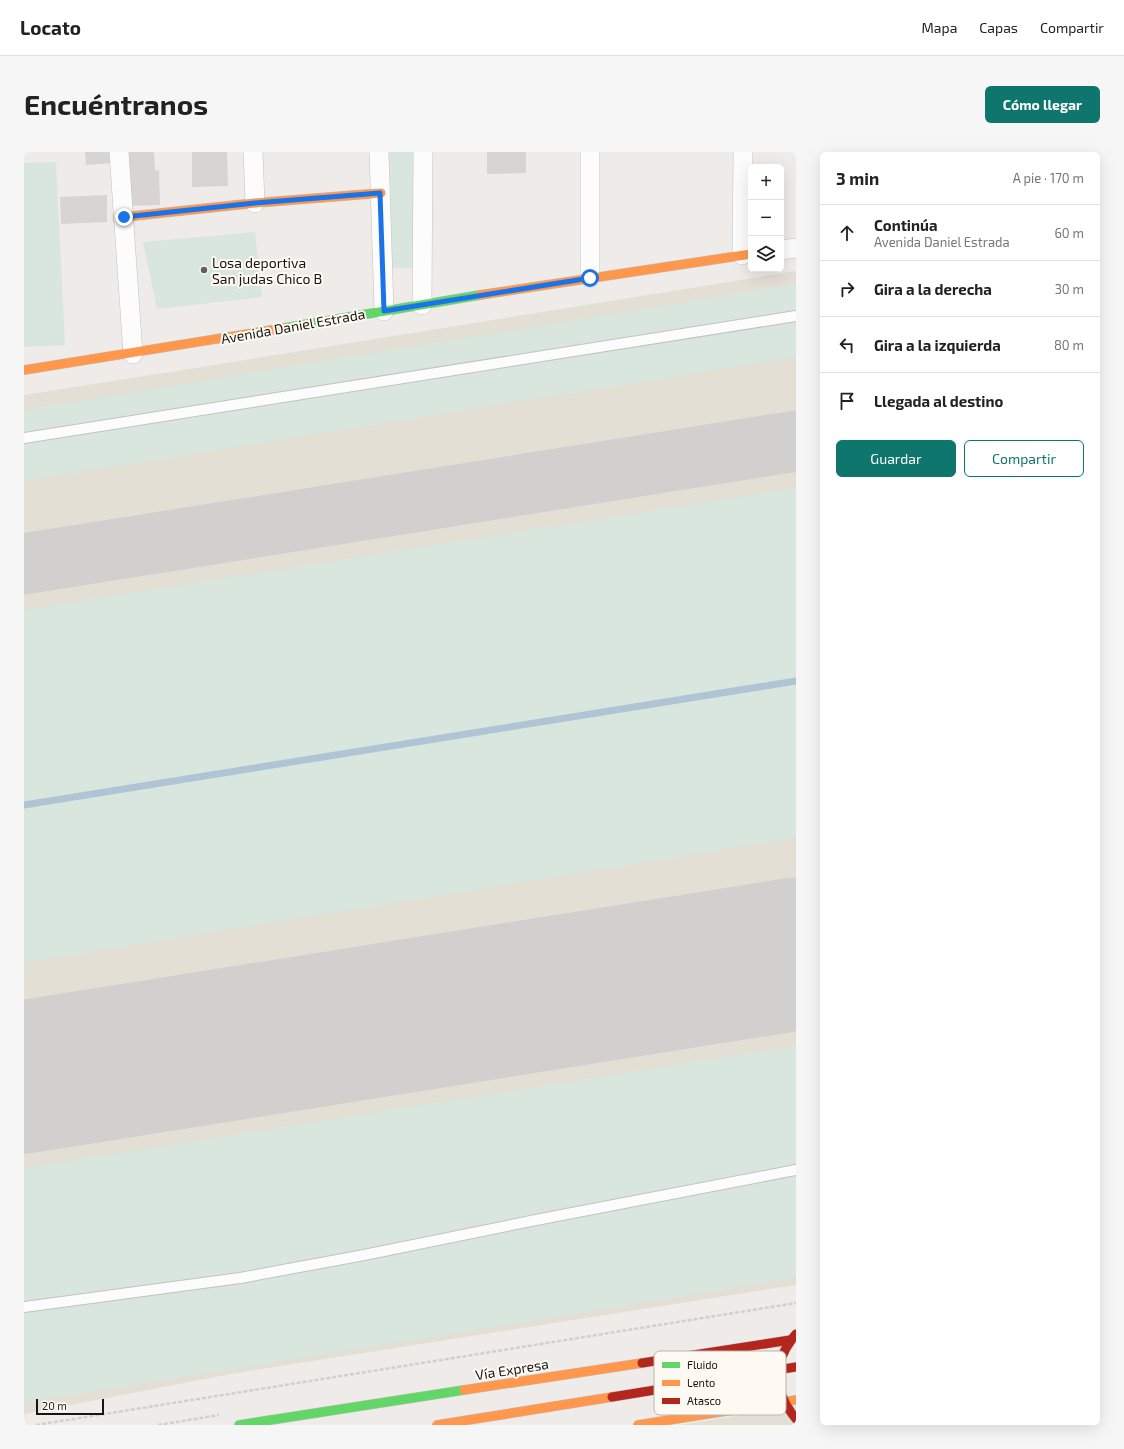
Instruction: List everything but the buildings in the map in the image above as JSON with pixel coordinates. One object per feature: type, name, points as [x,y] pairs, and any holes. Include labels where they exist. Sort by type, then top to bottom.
[{"type":"main road","points":[[124,217],[255,203],[380,193]]},
{"type":"main road","name":"Avenida Daniel Estrada","points":[[24,370],[133,354],[384,311],[747,254]]},
{"type":"main road","points":[[784,1351],[793,1337]]},
{"type":"main road","name":"Vía Expresa","points":[[705,1351],[793,1337]]},
{"type":"main road","name":"Vía Expresa","points":[[239,1425],[654,1359]]},
{"type":"main road","points":[[786,1369],[796,1367]]},
{"type":"main road","points":[[437,1425],[654,1390]]},
{"type":"main road","points":[[786,1402],[796,1400]]},
{"type":"main road","points":[[786,1406],[796,1419]]},
{"type":"main road","points":[[638,1425],[701,1415]]},
{"type":"street","points":[[119,152],[133,354]]},
{"type":"street","points":[[253,152],[255,203]]},
{"type":"street","points":[[379,152],[384,311]]},
{"type":"street","points":[[422,305],[423,152]]},
{"type":"street","points":[[590,152],[590,278]]},
{"type":"street","points":[[743,152],[747,254]]},
{"type":"street","points":[[784,250],[796,248]]},
{"type":"lane","points":[[24,438],[796,316]]},
{"type":"lane","points":[[24,1307],[248,1276],[359,1256],[541,1218],[796,1170]]},
{"type":"path","points":[[36,1425],[796,1302]]},
{"type":"shaded area","points":[[389,152],[414,152],[415,268],[392,268]]},
{"type":"shaded area","points":[[56,162],[65,345],[24,347],[24,163]]},
{"type":"shaded area","name":"Losa deportiva San judas Chico B","points":[[255,232],[262,297],[157,309],[143,242]]},
{"type":"shaded area","points":[[796,271],[796,1285],[236,1373],[24,1414],[24,395]]},
{"type":"shaded area","points":[[796,284],[796,357],[24,481],[24,410]]},
{"type":"shaded area","points":[[796,488],[796,838],[24,963],[24,610]]},
{"type":"shaded area","points":[[796,1046],[796,1278],[24,1403],[24,1168]]},
{"type":"shaded area","points":[[796,1406],[796,1425],[680,1425],[741,1415],[786,1415],[786,1408]]},
{"type":"waterway","points":[[24,805],[796,681]]},
{"type":"taxiway","points":[[24,564],[796,441]]},
{"type":"runway","points":[[24,1077],[796,954]]},
{"type":"traffic: fast","points":[[284,328],[480,295]]},
{"type":"traffic: fast","points":[[239,1425],[464,1390]]},
{"type":"traffic: slow","points":[[124,217],[255,203],[381,193]]},
{"type":"traffic: slow","points":[[480,295],[748,254]]},
{"type":"traffic: slow","points":[[24,370],[284,328]]},
{"type":"traffic: slow","points":[[464,1390],[642,1363]]},
{"type":"traffic: slow","points":[[437,1425],[612,1397]]},
{"type":"traffic: slow","points":[[786,1402],[796,1400]]},
{"type":"traffic: slow","points":[[638,1425],[701,1415]]},
{"type":"traffic: jam","points":[[785,1351],[796,1334]]},
{"type":"traffic: jam","points":[[719,1351],[790,1340]]},
{"type":"traffic: jam","points":[[642,1363],[654,1361]]},
{"type":"traffic: jam","points":[[786,1369],[796,1367]]},
{"type":"traffic: jam","points":[[612,1397],[654,1390]]},
{"type":"traffic: jam","points":[[786,1404],[796,1419]]},
{"type":"place","name":"Losa deportiva San judas Chico B","points":[[204,270]]},
{"type":"route","points":[[124,217],[255,203],[380,193],[384,311],[590,278]]}]
